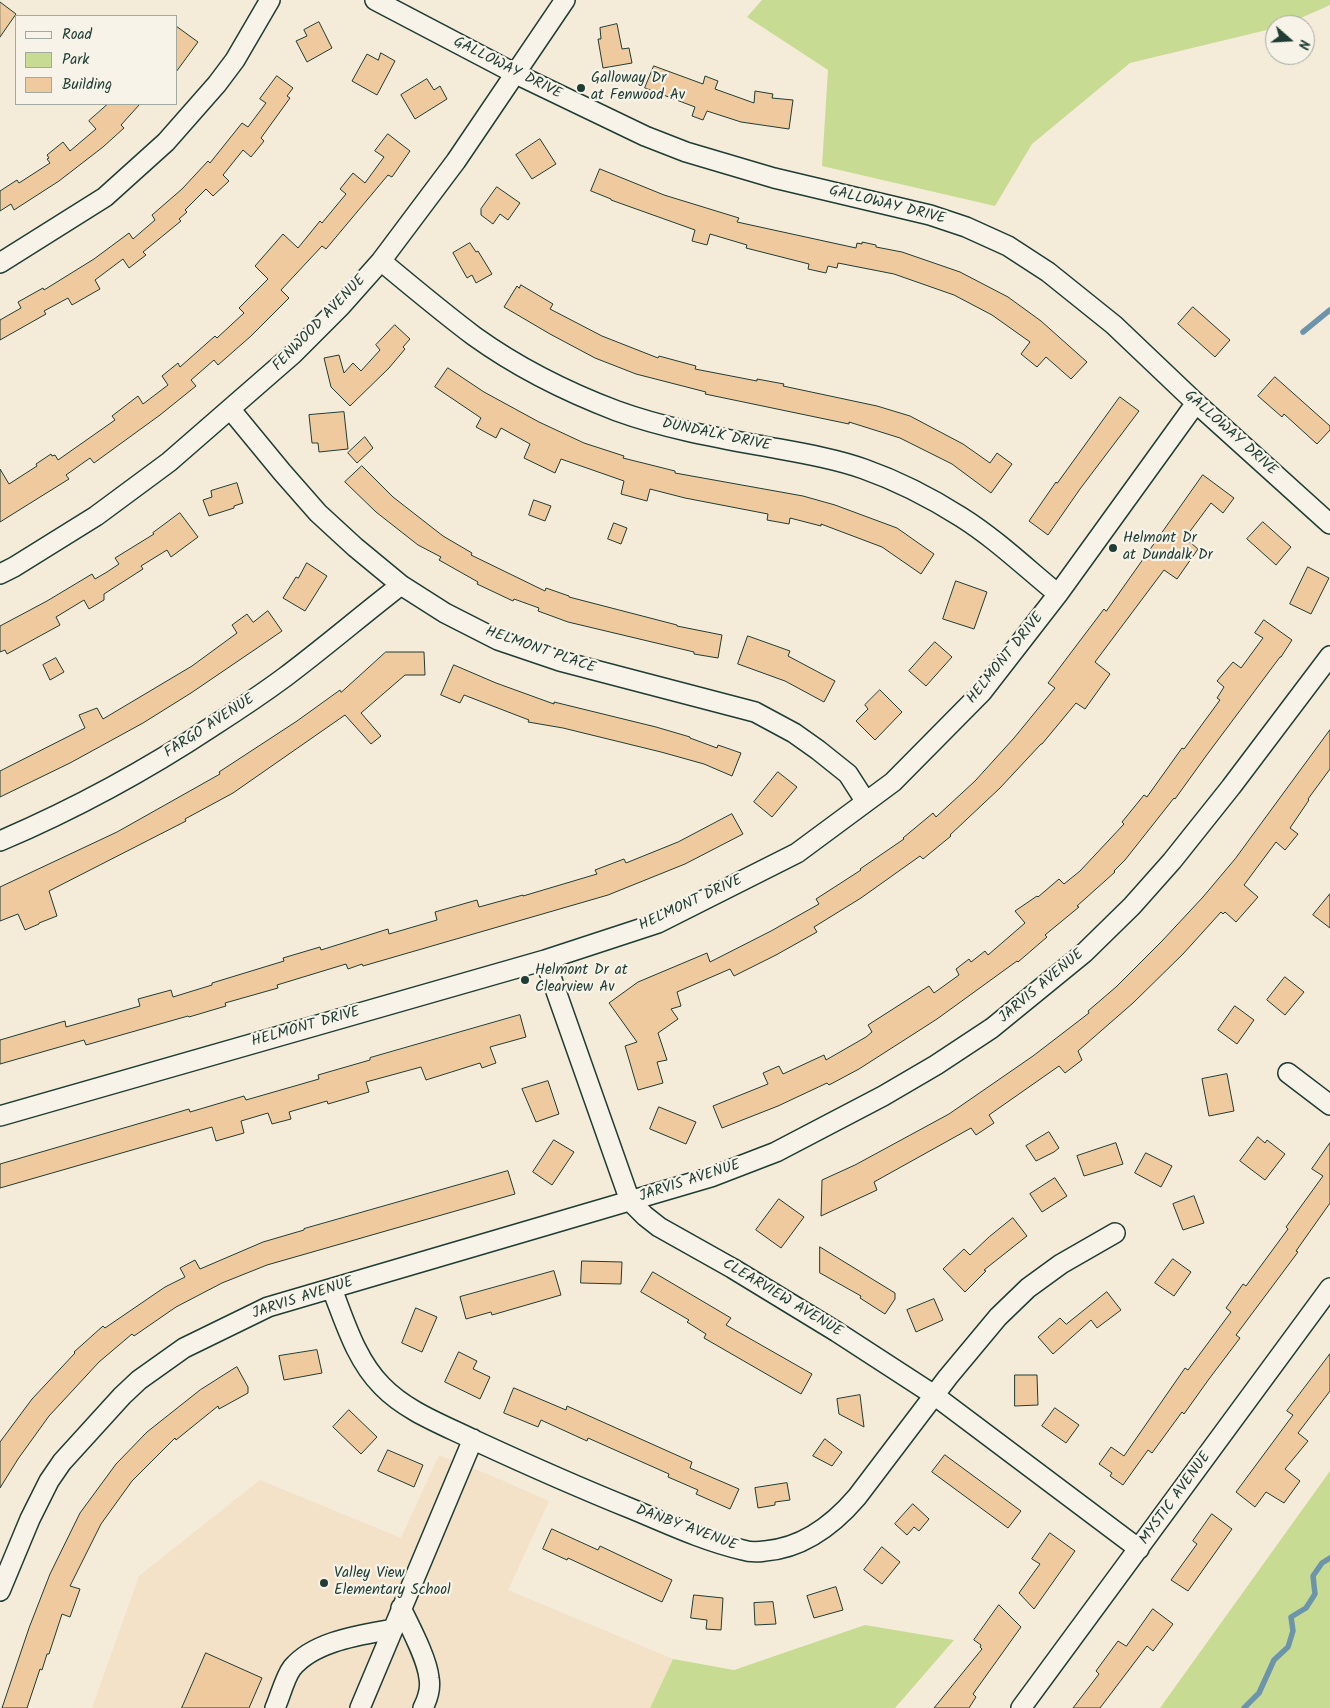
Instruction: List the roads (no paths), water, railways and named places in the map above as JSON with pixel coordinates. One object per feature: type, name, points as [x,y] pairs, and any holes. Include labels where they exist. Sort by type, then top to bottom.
[{"type":"street","points":[[0,263],[105,196],[166,142],[217,84],[235,60],[270,0]]},
{"type":"street","name":"GALLOWAY DRIVE","points":[[375,0],[516,74],[645,136],[686,152],[774,178],[930,214],[966,227],[1008,246],[1048,272],[1114,325],[1196,403],[1330,524]]},
{"type":"street","name":"FENWOOD AVENUE","points":[[0,574],[96,516],[170,462],[293,354],[340,306],[381,260],[456,161],[565,0]]},
{"type":"street","name":"DUNDALK DRIVE","points":[[381,260],[475,337],[515,363],[557,385],[618,411],[657,424],[800,453],[863,469],[903,486],[961,517],[993,540],[1058,594]]},
{"type":"street","name":"HELMONT DRIVE","points":[[0,1116],[545,960],[658,923],[797,853],[893,782],[982,692],[1058,594],[1196,403]]},
{"type":"street","name":"HELMONT PLACE","points":[[231,410],[318,513],[401,585],[445,613],[498,640],[560,661],[755,712],[794,733],[848,774],[866,802]]},
{"type":"street","name":"FARGO AVENUE","points":[[0,840],[91,798],[178,749],[284,678],[401,585]]},
{"type":"street","name":"JARVIS AVENUE","points":[[0,1591],[18,1544],[49,1481],[78,1443],[109,1409],[140,1380],[184,1348],[268,1307],[711,1177],[776,1152],[929,1070],[992,1028],[1084,953],[1132,906],[1172,861],[1231,787],[1330,656]]},
{"type":"street","name":"CLEARVIEW AVENUE","points":[[545,960],[630,1201],[645,1216],[837,1332],[934,1395],[1139,1549]]},
{"type":"street","points":[[1288,1073],[1330,1105]]},
{"type":"street","name":"DANBY AVENUE","points":[[332,1289],[365,1365],[382,1386],[416,1411],[534,1468],[691,1534],[744,1551],[764,1551],[784,1549],[802,1542],[826,1528],[841,1515],[857,1497],[934,1395],[998,1317],[1028,1288],[1061,1264],[1116,1233]]},
{"type":"street","name":"MYSTIC AVENUE","points":[[1021,1708],[1330,1288]]},
{"type":"street","points":[[360,1708],[473,1439]]},
{"type":"street","points":[[401,1608],[422,1654],[429,1677],[428,1697],[423,1708]]},
{"type":"street","points":[[275,1708],[292,1669],[314,1651],[350,1638],[393,1629]]},
{"type":"waterway","points":[[1303,332],[1330,310]]},
{"type":"waterway","points":[[1244,1708],[1259,1693],[1274,1660],[1288,1647],[1293,1631],[1291,1617],[1306,1608],[1315,1594],[1313,1576],[1322,1563],[1330,1558]]},
{"type":"place","name":"Galloway Dr at Fenwood Av","points":[[581,88]]},
{"type":"place","name":"Helmont Dr at Dundalk Dr","points":[[1113,548]]},
{"type":"place","name":"Helmont Dr at Clearview Av","points":[[525,980]]},
{"type":"place","name":"Valley View Elementary School","points":[[324,1583]]}]
